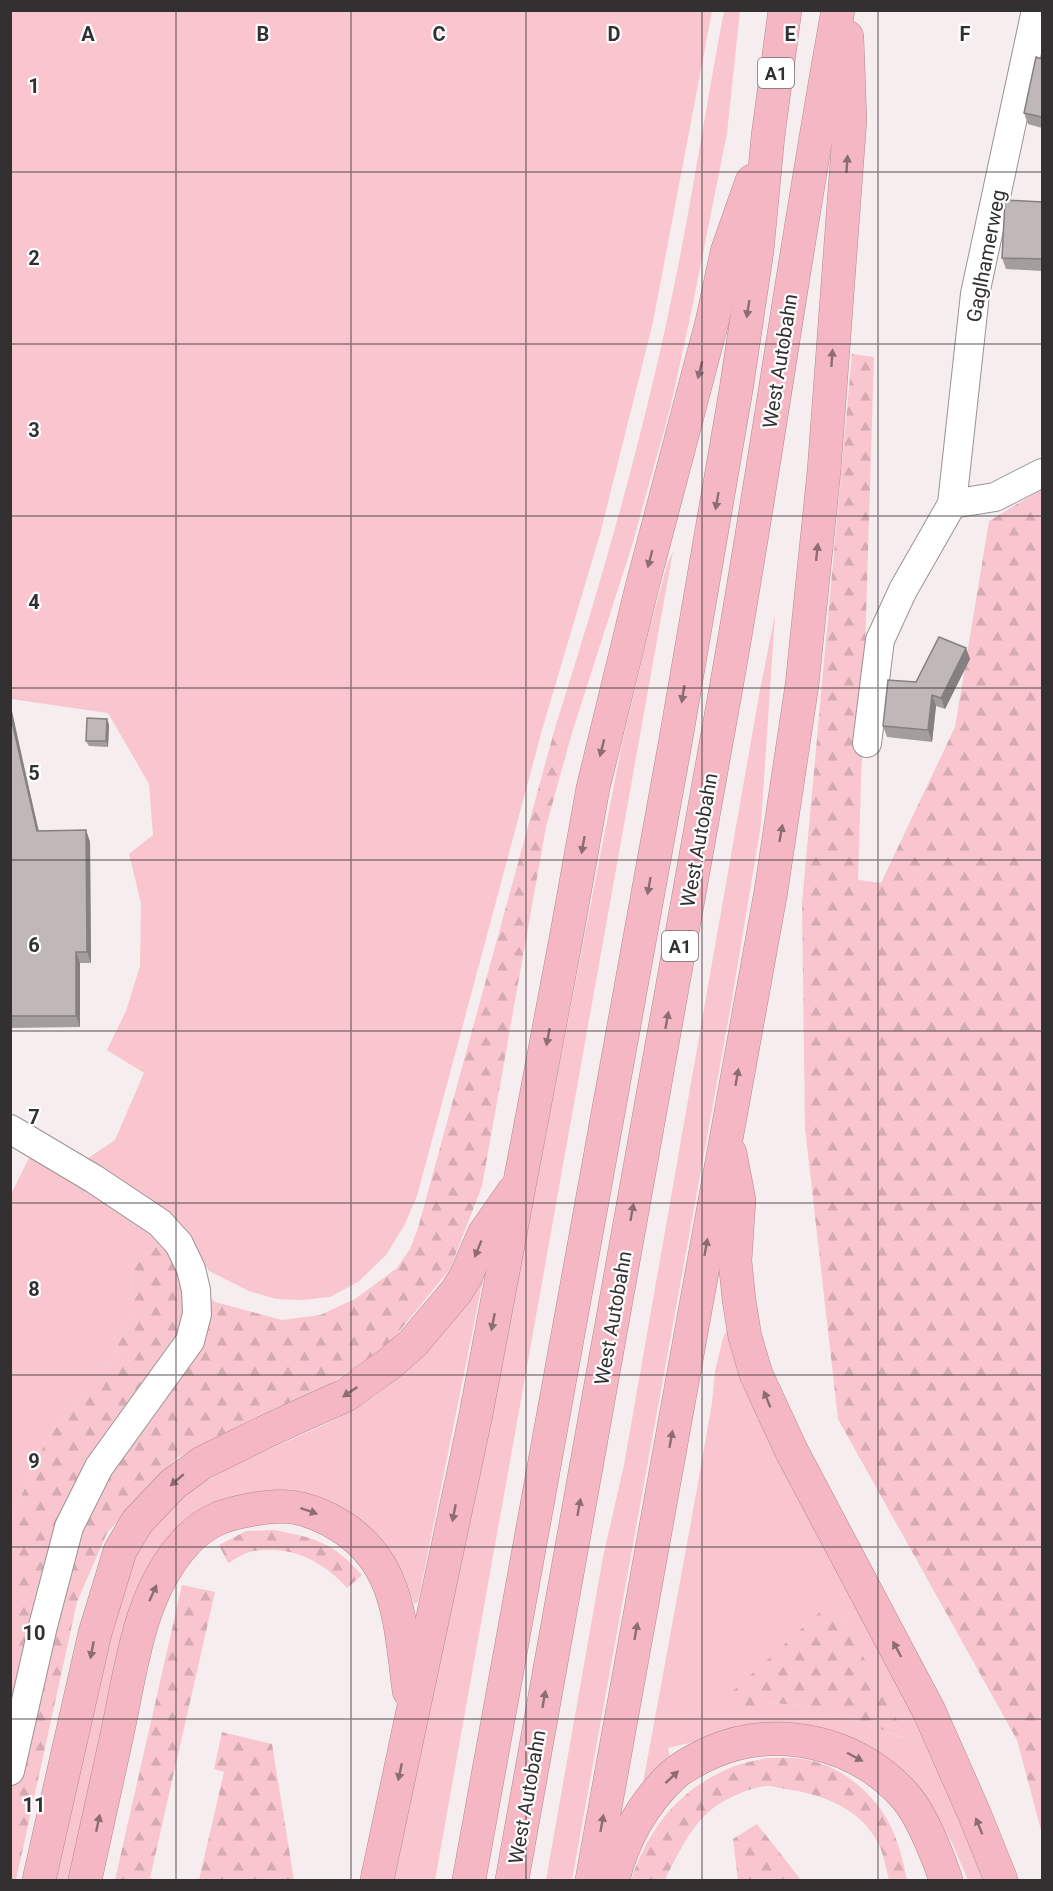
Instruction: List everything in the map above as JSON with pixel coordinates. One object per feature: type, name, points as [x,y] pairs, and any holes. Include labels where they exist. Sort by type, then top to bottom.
[{"type":"highway","name":"West Autobahn","points":[[469,1881],[675,744],[726,446],[757,251],[768,136],[785,10]]},
{"type":"highway","name":"West Autobahn","points":[[512,1881],[724,701],[838,10]]},
{"type":"highway","points":[[592,1881],[782,824],[802,685],[818,541],[850,120],[846,10]]},
{"type":"highway","points":[[377,1881],[476,1414],[592,788],[712,322],[727,252],[768,136]]},
{"type":"highway","points":[[727,1134],[739,1200],[735,1262],[739,1300],[745,1337],[756,1374],[792,1452],[929,1710],[1001,1881]]},
{"type":"highway","points":[[39,1881],[95,1633],[120,1551],[137,1522],[173,1484],[202,1463],[346,1395],[413,1343],[456,1292],[466,1276],[484,1234],[520,1182]]},
{"type":"highway","points":[[85,1881],[135,1649],[151,1596],[171,1559],[184,1543],[197,1531],[225,1514],[271,1506],[298,1507],[333,1522],[366,1546],[385,1571],[398,1609],[413,1715]]},
{"type":"highway","points":[[612,1881],[629,1834],[642,1813],[674,1774],[690,1763],[726,1746],[780,1739],[813,1742],[839,1750],[855,1756],[880,1772],[906,1796],[933,1845],[946,1881]]},
{"type":"street","name":"Gaglhamerweg","points":[[867,743],[880,640],[903,591],[952,504],[975,294],[1035,10]]},
{"type":"street","points":[[952,504],[995,496],[1042,473]]},
{"type":"street","points":[[10,1129],[94,1179],[160,1223],[180,1244],[191,1269],[196,1290],[197,1314],[190,1341],[99,1467],[69,1527],[43,1626],[10,1771]]},
{"type":"green space","points":[[11,11],[712,11],[653,322],[600,534],[542,730],[417,1196],[404,1226],[386,1255],[358,1282],[330,1297],[302,1300],[276,1299],[249,1291],[209,1271],[200,1257],[81,1163],[115,1140],[144,1073],[107,1050],[126,1011],[140,966],[141,903],[129,854],[153,835],[149,784],[108,713],[11,699]]},
{"type":"green space","points":[[724,11],[740,11],[727,133],[690,318],[670,409],[633,542],[571,736],[555,728],[604,567],[634,459],[660,351],[679,260]]},
{"type":"green space","points":[[852,354],[874,357],[858,880],[881,883],[955,727],[989,521],[1042,489],[1042,1834],[1017,1740],[838,1419],[805,1128],[802,903]]},
{"type":"green space","points":[[673,551],[435,1880],[393,1880],[486,1442],[622,744],[649,631]]},
{"type":"green space","points":[[775,614],[761,824],[731,1005],[572,1880],[546,1880],[603,1557],[624,1465]]},
{"type":"green space","points":[[555,728],[571,736],[546,827],[482,1186],[450,1269],[388,1345],[330,1384],[260,1415],[177,1458],[107,1533],[77,1602],[16,1880],[11,1880],[11,1519],[48,1436],[110,1363],[133,1309],[132,1267],[160,1244],[215,1302],[282,1320],[320,1315],[355,1299],[397,1268],[410,1249],[418,1228]]},
{"type":"green space","points":[[30,1156],[139,1221],[160,1244],[132,1267],[133,1309],[110,1363],[48,1436],[11,1519],[11,1194]]},
{"type":"green space","points":[[480,1279],[483,1280],[418,1602],[414,1604],[404,1575],[389,1549],[350,1513],[194,1520],[71,1880],[53,1880],[124,1581],[151,1529],[163,1514],[186,1494],[211,1478],[347,1413],[373,1397],[416,1358]]},
{"type":"green space","points":[[731,1322],[912,1707],[989,1880],[968,1880],[932,1806],[749,1729],[668,1748],[672,1766],[641,1794],[712,1403],[715,1371],[723,1338]],"holes":[[[833,1600],[906,1739],[816,1706],[769,1703]]]},
{"type":"green space","points":[[274,1530],[312,1539],[332,1548],[362,1575],[347,1588],[328,1570],[305,1557],[281,1550],[254,1551],[228,1563],[219,1545],[246,1531]]},
{"type":"green space","points":[[182,1585],[215,1592],[150,1878],[160,1880],[115,1880]]},
{"type":"green space","points":[[833,1600],[907,1739],[815,1706],[769,1703],[725,1712],[723,1700]]},
{"type":"green space","points":[[222,1732],[272,1744],[294,1880],[199,1880],[224,1772],[214,1769]]},
{"type":"green space","points":[[766,1758],[798,1758],[818,1763],[847,1777],[860,1787],[872,1798],[890,1825],[907,1880],[889,1880],[884,1858],[872,1832],[852,1813],[827,1799],[799,1791],[767,1786],[754,1788],[734,1796],[707,1813],[686,1840],[665,1880],[631,1880],[647,1844],[668,1813],[681,1799],[695,1787],[730,1768]]},
{"type":"green space","points":[[757,1824],[801,1880],[738,1880],[733,1839]]},
{"type":"building","points":[[1036,57],[1042,59],[1042,117],[1024,113]]},
{"type":"building","points":[[1005,200],[1042,202],[1042,259],[1002,258]]},
{"type":"building","points":[[939,637],[966,648],[941,698],[932,695],[928,730],[883,726],[888,680],[916,682]]},
{"type":"building","points":[[10,713],[37,831],[86,830],[87,952],[76,952],[76,1016],[10,1016]]},
{"type":"building","points":[[87,718],[107,719],[106,741],[86,741]]}]
